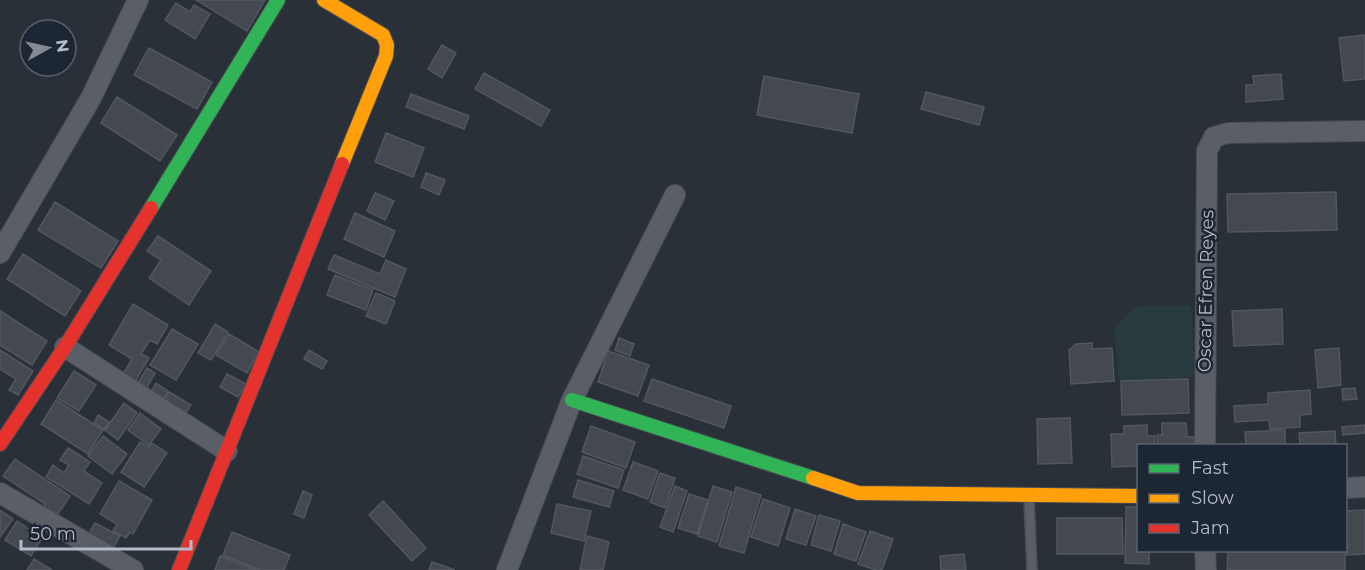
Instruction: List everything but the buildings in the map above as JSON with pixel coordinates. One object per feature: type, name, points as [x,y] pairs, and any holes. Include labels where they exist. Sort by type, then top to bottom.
[{"type":"street","points":[[0,253],[91,98],[138,0]]},
{"type":"street","points":[[0,444],[65,347],[278,0]]},
{"type":"street","points":[[179,570],[386,56],[387,45],[383,35],[324,0]]},
{"type":"street","name":"Oscar Efren Reyes","points":[[1205,444],[1208,151],[1214,137],[1228,133],[1365,131]]},
{"type":"street","points":[[507,570],[572,400],[675,195]]},
{"type":"street","points":[[65,347],[226,451]]},
{"type":"street","points":[[572,400],[858,493],[1137,496]]},
{"type":"street","points":[[1347,488],[1365,487]]},
{"type":"street","points":[[0,493],[132,570]]},
{"type":"street","points":[[1206,552],[1206,570]]},
{"type":"lane","points":[[1029,495],[1032,570]]},
{"type":"green space","points":[[1191,305],[1195,377],[1119,381],[1114,327],[1135,307]]},
{"type":"traffic: fast","points":[[151,208],[278,0]]},
{"type":"traffic: fast","points":[[572,400],[813,478]]},
{"type":"traffic: slow","points":[[324,0],[383,35],[387,45],[386,56],[342,164]]},
{"type":"traffic: slow","points":[[813,478],[858,493],[1137,496]]},
{"type":"traffic: jam","points":[[179,570],[342,164]]},
{"type":"traffic: jam","points":[[0,444],[65,347],[151,208]]}]
